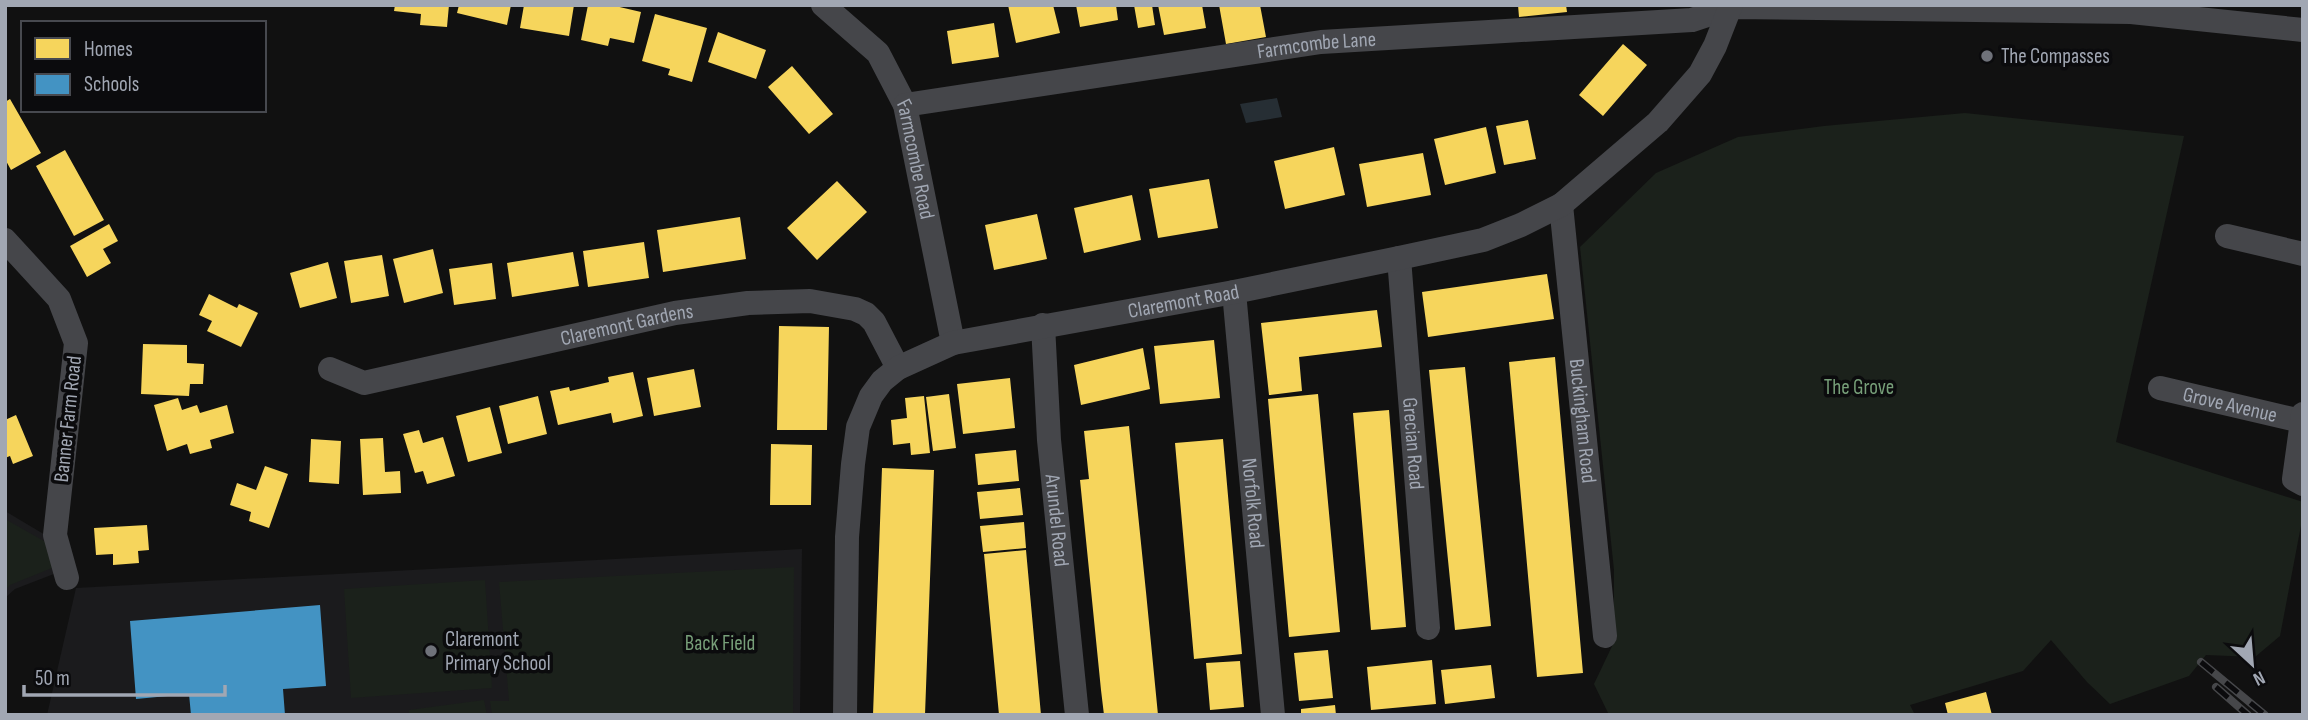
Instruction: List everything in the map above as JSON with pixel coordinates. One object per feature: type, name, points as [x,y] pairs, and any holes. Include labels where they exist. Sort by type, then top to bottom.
[{"type":"street","name":"Farmcombe Road","points":[[823,5],[878,53],[905,105],[954,343]]},
{"type":"street","name":"Farmcombe Lane","points":[[905,105],[1321,43],[1692,20],[1731,6],[2131,9],[2239,13],[2303,30]]},
{"type":"street","name":"Claremont Road","points":[[845,715],[847,537],[858,427],[871,396],[882,381],[898,368],[954,343],[1234,292],[1399,258],[1483,240],[1521,225],[1562,205],[1658,122],[1700,75],[1731,6]]},
{"type":"street","name":"Buckingham Road","points":[[1562,205],[1605,636]]},
{"type":"street","points":[[2227,236],[2303,254]]},
{"type":"street","name":"Banner Farm Road","points":[[5,240],[59,299],[76,343],[55,535],[67,578]]},
{"type":"street","name":"Grecian Road","points":[[1399,258],[1428,628]]},
{"type":"street","name":"Norfolk Road","points":[[1234,292],[1273,715]]},
{"type":"street","name":"Claremont Gardens","points":[[330,369],[364,383],[675,313],[748,303],[810,301],[855,309],[866,314],[874,322],[898,368]]},
{"type":"street","name":"Arundel Road","points":[[1043,325],[1049,440],[1077,715]]},
{"type":"street","name":"Grove Avenue","points":[[2160,388],[2302,418]]},
{"type":"street","points":[[2302,418],[2294,479],[2303,484]]},
{"type":"shaded area","points":[[1277,98],[1282,117],[1246,123],[1240,104]]},
{"type":"shaded area","points":[[5,511],[57,542],[59,572],[15,589],[5,598]]},
{"type":"shaded area","name":"Claremont Primary School","points":[[802,549],[800,715],[47,715],[76,588]]},
{"type":"green space","name":"The Grove","points":[[1965,113],[2184,136],[2116,442],[2303,502],[2303,515],[2280,636],[2255,657],[2206,655],[2189,676],[2110,704],[2051,640],[2023,671],[1910,705],[1915,715],[1609,715],[1594,684],[1614,642],[1614,570],[1580,247],[1656,173],[1738,137]]},
{"type":"green space","points":[[5,519],[51,545],[52,568],[10,585],[5,590]]},
{"type":"green space","name":"Back Field","points":[[794,567],[793,715],[492,715],[490,701],[509,701],[499,582]]},
{"type":"green space","points":[[485,580],[492,688],[351,698],[344,589]]},
{"type":"green space","points":[[484,700],[487,715],[409,715],[409,710]]},
{"type":"building: Homes","points":[[395,5],[449,5],[447,27],[420,25],[421,14],[394,11]]},
{"type":"building: Homes","points":[[459,5],[511,5],[507,25],[457,13]]},
{"type":"building: Homes","points":[[524,5],[574,5],[569,36],[520,28]]},
{"type":"building: Homes","points":[[588,5],[611,5],[641,12],[634,43],[610,38],[608,46],[581,40]]},
{"type":"building: Homes","points":[[1008,5],[1053,5],[1060,33],[1016,43]]},
{"type":"building: Homes","points":[[1076,5],[1116,5],[1118,20],[1080,27]]},
{"type":"building: Homes","points":[[1134,5],[1152,5],[1155,25],[1138,28]]},
{"type":"building: Homes","points":[[1158,5],[1202,5],[1206,28],[1164,35]]},
{"type":"building: Homes","points":[[1219,5],[1260,5],[1266,37],[1226,44]]},
{"type":"building: Homes","points":[[1518,5],[1566,5],[1567,12],[1519,17]]},
{"type":"building: Homes","points":[[655,14],[707,28],[692,82],[668,75],[670,69],[642,61]]},
{"type":"building: Homes","points":[[994,23],[999,57],[952,64],[947,31]]},
{"type":"building: Homes","points":[[718,32],[766,50],[756,79],[708,62]]},
{"type":"building: Homes","points":[[1623,44],[1647,65],[1603,116],[1579,95]]},
{"type":"building: Homes","points":[[792,66],[833,114],[809,134],[768,87]]},
{"type":"building: Homes","points":[[10,99],[41,153],[11,170],[5,159],[5,102]]},
{"type":"building: Homes","points":[[1528,120],[1536,159],[1504,165],[1496,126]]},
{"type":"building: Homes","points":[[1486,127],[1496,173],[1445,185],[1434,139]]},
{"type":"building: Homes","points":[[1334,147],[1345,195],[1285,209],[1274,161]]},
{"type":"building: Homes","points":[[65,150],[104,220],[74,236],[36,166]]},
{"type":"building: Homes","points":[[1423,153],[1431,195],[1367,207],[1359,164]]},
{"type":"building: Homes","points":[[1209,179],[1218,228],[1158,238],[1149,189]]},
{"type":"building: Homes","points":[[837,181],[867,212],[817,260],[787,228]]},
{"type":"building: Homes","points":[[1132,195],[1141,240],[1084,253],[1074,208]]},
{"type":"building: Homes","points":[[1037,214],[1047,259],[994,270],[985,225]]},
{"type":"building: Homes","points":[[740,217],[746,259],[663,272],[657,230]]},
{"type":"building: Homes","points":[[109,224],[118,241],[103,249],[111,263],[87,277],[70,246]]},
{"type":"building: Homes","points":[[644,242],[649,278],[588,287],[583,251]]},
{"type":"building: Homes","points":[[433,249],[443,293],[404,303],[393,259]]},
{"type":"building: Homes","points":[[573,252],[579,286],[512,297],[507,263]]},
{"type":"building: Homes","points":[[382,255],[389,296],[351,303],[344,261]]},
{"type":"building: Homes","points":[[328,262],[337,298],[300,308],[290,273]]},
{"type":"building: Homes","points":[[492,263],[496,299],[454,305],[449,269]]},
{"type":"building: Homes","points":[[1547,274],[1554,319],[1428,337],[1422,292]]},
{"type":"building: Homes","points":[[209,294],[237,308],[239,304],[258,313],[241,347],[207,331],[212,321],[199,315]]},
{"type":"building: Homes","points":[[1377,310],[1382,347],[1299,357],[1302,391],[1269,395],[1261,323]]},
{"type":"building: Homes","points":[[779,326],[829,327],[827,430],[777,430]]},
{"type":"building: Homes","points":[[1214,340],[1220,398],[1160,404],[1154,346]]},
{"type":"building: Homes","points":[[143,344],[187,345],[187,363],[204,364],[203,384],[190,384],[189,396],[141,394]]},
{"type":"building: Homes","points":[[1143,348],[1150,389],[1081,405],[1074,365]]},
{"type":"building: Homes","points":[[1555,357],[1583,673],[1537,677],[1509,362]]},
{"type":"building: Homes","points":[[1465,367],[1491,626],[1455,630],[1429,370]]},
{"type":"building: Homes","points":[[694,369],[701,407],[654,416],[647,378]]},
{"type":"building: Homes","points":[[633,372],[643,416],[613,423],[611,413],[558,425],[550,391],[569,387],[570,391],[609,382],[608,377]]},
{"type":"building: Homes","points":[[1010,378],[1015,428],[963,434],[957,384]]},
{"type":"building: Homes","points":[[949,394],[956,448],[933,451],[926,397]]},
{"type":"building: Homes","points":[[1318,394],[1340,632],[1289,637],[1268,399]]},
{"type":"building: Homes","points":[[538,396],[547,434],[508,444],[499,406]]},
{"type":"building: Homes","points":[[924,396],[930,453],[911,455],[910,443],[893,445],[891,420],[907,418],[905,398]]},
{"type":"building: Homes","points":[[178,398],[182,410],[197,405],[200,413],[227,405],[234,433],[210,440],[212,448],[190,454],[187,444],[167,451],[154,405]]},
{"type":"building: Homes","points":[[490,407],[502,453],[468,462],[456,416]]},
{"type":"building: Homes","points":[[1389,410],[1406,627],[1371,630],[1353,413]]},
{"type":"building: Homes","points":[[16,415],[33,456],[13,464],[10,456],[5,458],[5,420]]},
{"type":"building: Homes","points":[[1129,426],[1158,715],[1104,715],[1101,690],[1080,480],[1089,479],[1084,431]]},
{"type":"building: Homes","points":[[419,430],[423,443],[443,437],[455,476],[427,484],[423,471],[415,473],[403,434]]},
{"type":"building: Homes","points":[[383,438],[385,472],[400,471],[401,493],[363,495],[360,439]]},
{"type":"building: Homes","points":[[311,439],[341,441],[339,484],[309,482]]},
{"type":"building: Homes","points":[[1223,439],[1242,654],[1194,659],[1175,443]]},
{"type":"building: Homes","points":[[771,444],[812,445],[811,505],[770,505]]},
{"type":"building: Homes","points":[[1016,450],[1019,481],[978,485],[975,454]]},
{"type":"building: Homes","points":[[265,466],[288,474],[269,528],[249,521],[251,512],[230,505],[237,483],[256,490]]},
{"type":"building: Homes","points":[[882,468],[934,470],[925,715],[873,715]]},
{"type":"building: Homes","points":[[1020,488],[1023,515],[980,519],[977,492]]},
{"type":"building: Homes","points":[[1024,522],[1026,548],[983,552],[980,526]]},
{"type":"building: Homes","points":[[147,525],[149,550],[138,551],[139,563],[113,565],[113,554],[96,555],[94,528]]},
{"type":"building: Homes","points":[[1026,550],[1041,715],[999,715],[984,554]]},
{"type":"building: Homes","points":[[1328,650],[1333,698],[1299,701],[1294,653]]},
{"type":"building: Homes","points":[[1432,660],[1436,704],[1371,710],[1367,667]]},
{"type":"building: Homes","points":[[1240,661],[1244,707],[1210,710],[1206,663]]},
{"type":"building: Homes","points":[[1491,665],[1495,698],[1445,704],[1441,670]]},
{"type":"building: Homes","points":[[1986,692],[1992,715],[1948,715],[1945,703]]},
{"type":"building: Homes","points":[[1335,705],[1336,715],[1301,715],[1301,709]]},
{"type":"building: Schools","points":[[320,605],[326,686],[283,689],[285,715],[191,715],[189,694],[136,699],[130,621]]},
{"type":"railway","points":[[2201,662],[2265,715]]},
{"type":"railway","points":[[2216,687],[2248,715]]},
{"type":"place","name":"The Compasses","points":[[1987,56]]},
{"type":"place","name":"Claremont Primary School","points":[[431,651]]}]
